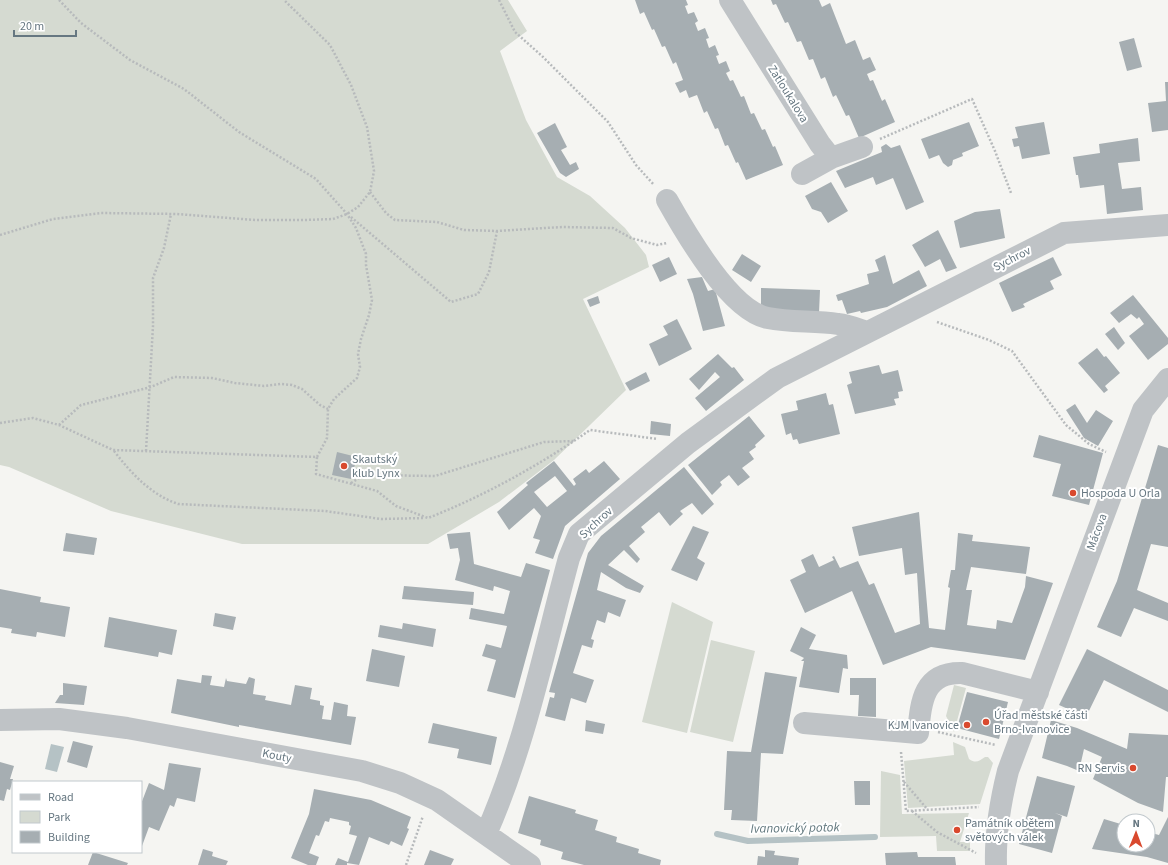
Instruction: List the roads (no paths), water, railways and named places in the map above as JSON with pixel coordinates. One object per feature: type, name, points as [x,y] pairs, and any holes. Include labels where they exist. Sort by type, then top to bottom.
[{"type":"street","name":"Zatloukalova","points":[[730,0],[820,144],[831,158]]},
{"type":"street","points":[[802,174],[831,158],[862,147]]},
{"type":"street","points":[[667,200],[688,238],[725,286],[745,308],[766,318],[838,324],[867,332]]},
{"type":"street","name":"Sychrov","points":[[486,834],[503,795],[523,732],[569,558],[580,534],[688,443],[777,378],[1064,233],[1168,225]]},
{"type":"street","name":"Mácova","points":[[988,860],[997,828],[1000,802],[1008,771],[1143,410],[1168,379]]},
{"type":"street","points":[[804,723],[918,733],[921,708],[929,685],[944,674],[962,673],[1038,692]]},
{"type":"street","name":"Kouty","points":[[0,720],[59,720],[127,728],[362,771],[400,783],[430,797],[530,865]]},
{"type":"waterway","name":"Ivanovický potok","points":[[717,834],[748,841],[875,837]]},
{"type":"place","name":"Skautský klub Lynx","points":[[344,466]]},
{"type":"place","name":"Hospoda U Orla","points":[[1073,493]]},
{"type":"place","name":"Úřad městské části Brno-Ivanovice","points":[[986,722]]},
{"type":"place","name":"KJM Ivanovice","points":[[967,725]]},
{"type":"place","name":"RN Servis","points":[[1133,768]]},
{"type":"place","name":"Památník obětem světových válek","points":[[957,830]]}]
